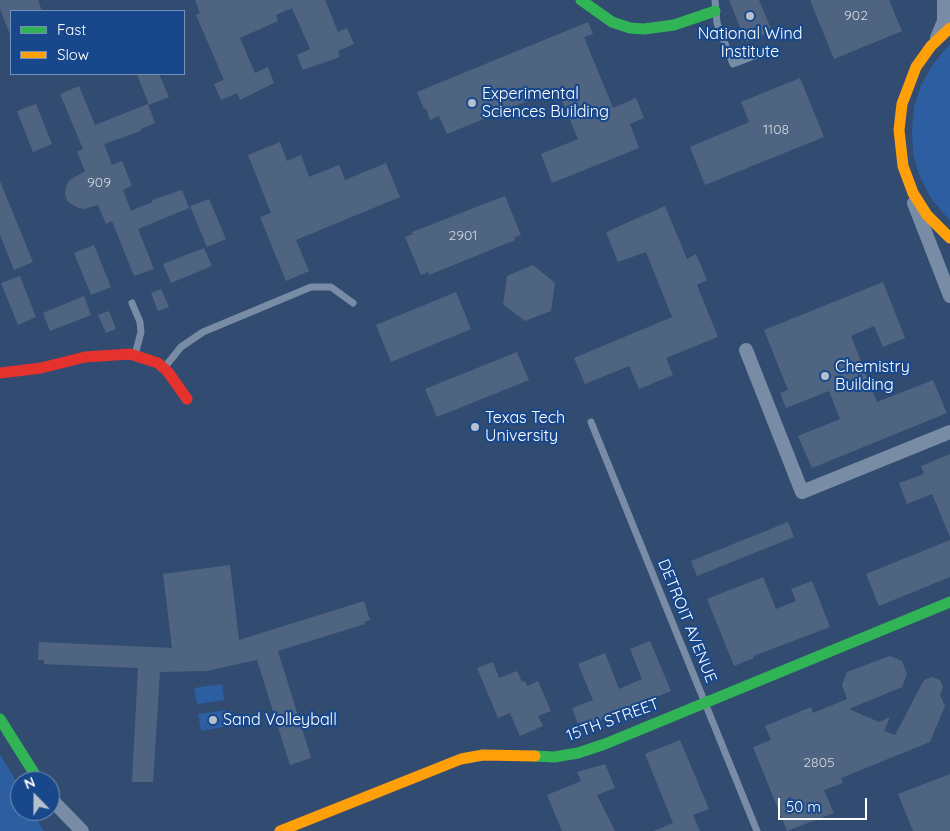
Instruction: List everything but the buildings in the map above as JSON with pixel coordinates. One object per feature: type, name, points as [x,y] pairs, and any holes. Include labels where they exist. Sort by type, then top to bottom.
[{"type":"street","points":[[581,0],[612,22],[621,26],[637,28],[674,24],[715,5]]},
{"type":"street","points":[[936,40],[944,21],[944,0]]},
{"type":"street","points":[[950,28],[936,40],[916,67],[902,104],[899,143],[916,212],[950,296]]},
{"type":"street","points":[[908,181],[927,215],[950,238]]},
{"type":"street","points":[[746,350],[802,492],[950,432]]},
{"type":"street","points":[[0,373],[42,368],[93,356],[135,356],[150,360],[164,368],[187,399]]},
{"type":"street","name":"15TH STREET","points":[[280,831],[461,759],[483,755],[554,757],[578,753],[950,602]]},
{"type":"street","points":[[0,719],[33,771]]},
{"type":"street","points":[[60,809],[82,831]]},
{"type":"street","points":[[60,815],[70,831]]},
{"type":"lane","points":[[715,5],[720,33],[733,64],[762,53]]},
{"type":"lane","points":[[164,368],[181,347],[203,332],[311,287],[331,287],[353,303]]},
{"type":"lane","points":[[132,303],[140,322],[135,356]]},
{"type":"lane","name":"DETROIT AVENUE","points":[[592,422],[757,831]]},
{"type":"shaded area","points":[[950,44],[950,221],[931,198],[920,177],[913,154],[912,131],[914,107],[921,85],[933,64]]},
{"type":"shaded area","name":"Sand Volleyball","points":[[222,684],[224,700],[197,704],[194,688]]},
{"type":"shaded area","name":"Sand Volleyball","points":[[226,710],[228,726],[201,731],[198,714]]},
{"type":"shaded area","points":[[0,754],[10,771],[10,821],[38,821],[44,831],[0,831]]},
{"type":"traffic: fast","points":[[581,0],[612,22],[630,28],[644,29],[674,25],[715,11]]},
{"type":"traffic: fast","points":[[535,756],[554,757],[578,753],[605,744],[950,602]]},
{"type":"traffic: fast","points":[[0,719],[33,771]]},
{"type":"traffic: slow","points":[[950,28],[931,46],[916,67],[902,104],[899,130],[903,166],[913,193],[927,215],[950,238]]},
{"type":"traffic: slow","points":[[280,831],[461,759],[483,755],[535,756]]},
{"type":"traffic: jam","points":[[0,373],[41,368],[85,357],[130,354],[158,363],[168,372],[187,399]]},
{"type":"place","name":"National Wind Institute","points":[[750,16]]},
{"type":"place","name":"Experimental Sciences Building","points":[[472,103]]},
{"type":"place","name":"Chemistry Building","points":[[825,376]]},
{"type":"place","name":"Texas Tech University","points":[[475,427]]},
{"type":"place","name":"Sand Volleyball","points":[[213,720]]}]
